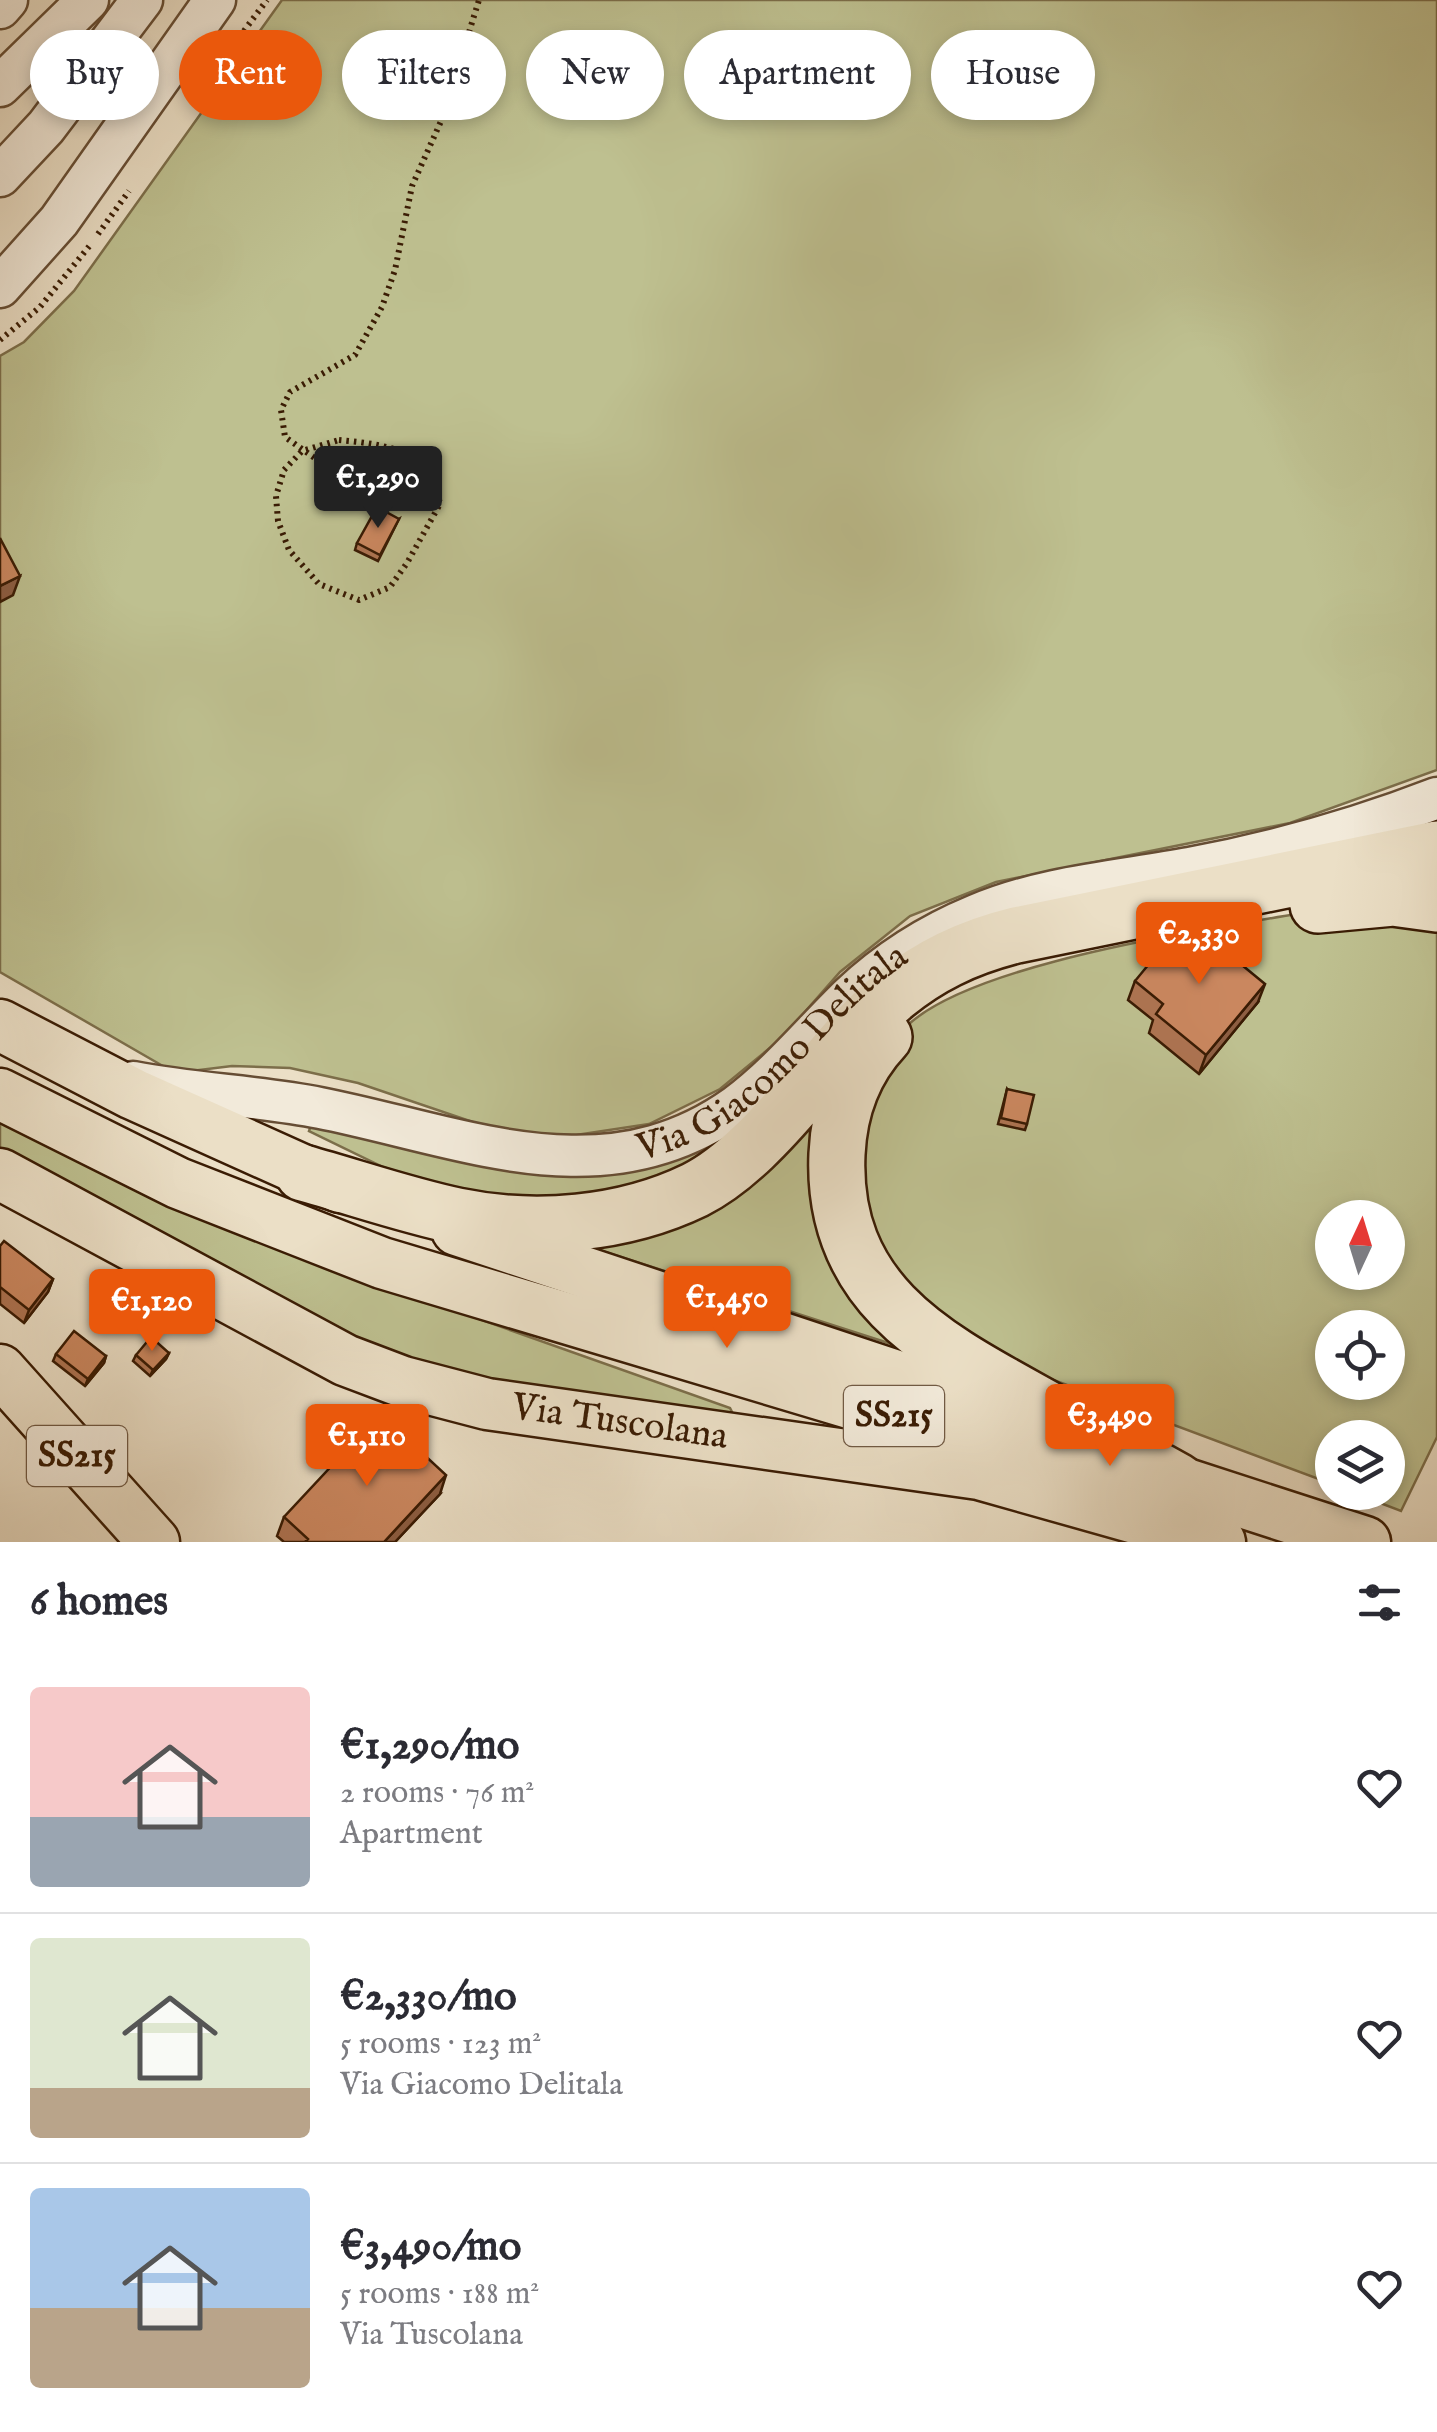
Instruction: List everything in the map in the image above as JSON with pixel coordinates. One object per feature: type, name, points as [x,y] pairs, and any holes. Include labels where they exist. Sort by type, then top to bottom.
[{"type":"highway","points":[[303,1172],[435,1211],[508,1224],[569,1222],[633,1212],[695,1190],[722,1171],[798,1099],[870,1014],[916,977],[959,952],[1109,916],[1437,850]]},
{"type":"highway","points":[[1177,1481],[961,1362],[912,1328],[883,1298],[853,1248],[840,1197],[839,1130],[851,1086],[870,1053],[892,1028],[940,994],[984,973],[1337,902],[1393,898],[1437,904]]},
{"type":"main road","name":"Via Tuscolana","points":[[0,1025],[90,1072],[303,1172],[395,1209],[1032,1420],[1177,1481],[1365,1542]]},
{"type":"main road","name":"Via Tuscolana","points":[[0,1094],[112,1152],[207,1195],[453,1286],[984,1442],[1177,1481]]},
{"type":"main road","name":"Via Tuscolana","points":[[0,1174],[345,1360],[403,1382],[509,1408],[978,1474],[1220,1542]]},
{"type":"main road","points":[[453,1286],[636,1362],[978,1474]]},
{"type":"main road","name":"SS215","points":[[0,1370],[154,1542]]},
{"type":"street","points":[[0,8],[7,0]]},
{"type":"street","points":[[0,86],[88,0]]},
{"type":"street","points":[[0,176],[46,127],[142,0]]},
{"type":"street","points":[[0,288],[50,233],[215,0]]},
{"type":"street","name":"Via Giacomo Delitala","points":[[90,1072],[172,1090],[314,1107],[523,1154],[582,1156],[637,1149],[697,1129],[734,1107],[781,1067],[874,974],[922,942],[977,914],[1048,893],[1264,853],[1437,798]]},
{"type":"path","points":[[357,488],[285,437],[281,410],[290,392],[355,356],[382,307],[412,186],[442,119],[479,0]]},
{"type":"path","points":[[340,440],[371,443],[414,457],[434,479],[440,504],[390,587],[359,600],[320,584],[289,550],[278,521],[276,496],[284,470],[302,451],[340,440]]},
{"type":"green space","points":[[282,0],[1437,0],[1437,770],[1290,823],[996,882],[910,916],[840,972],[782,1038],[720,1089],[649,1124],[576,1135],[508,1134],[358,1083],[290,1068],[232,1066],[175,1073],[0,972],[0,356],[24,342],[74,291],[196,120],[322,120],[322,30],[261,30]]},
{"type":"green space","points":[[1313,911],[1437,919],[1437,1437],[1405,1503],[1405,1420],[1315,1420],[1315,1478],[1024,1369],[889,1281],[857,1173],[854,1150],[897,1037],[926,1011],[971,988],[1028,969],[1155,939]]},
{"type":"green space","points":[[825,1109],[910,1350],[562,1238]]},
{"type":"green space","points":[[762,1112],[675,1176],[574,1201],[487,1194],[433,1184],[383,1167],[309,1131],[311,1125],[485,1160]]},
{"type":"green space","points":[[0,1122],[149,1197],[239,1234],[730,1408],[734,1416],[441,1372],[374,1353],[12,1157],[0,1149]]},
{"type":"building","points":[[377,507],[399,519],[380,555],[357,543]]},
{"type":"building","points":[[0,538],[20,576],[0,586]]},
{"type":"building","points":[[1186,919],[1265,984],[1206,1055],[1156,1014],[1163,1004],[1135,981]]},
{"type":"building","points":[[1007,1089],[1034,1095],[1027,1124],[1001,1118]]},
{"type":"building","points":[[4,1241],[53,1279],[29,1310],[0,1287],[0,1246]]},
{"type":"building","points":[[74,1331],[106,1356],[88,1379],[56,1354]]},
{"type":"building","points":[[151,1337],[169,1353],[153,1370],[136,1355]]},
{"type":"building","points":[[380,1414],[446,1475],[384,1542],[305,1542],[308,1539],[284,1517]]}]
